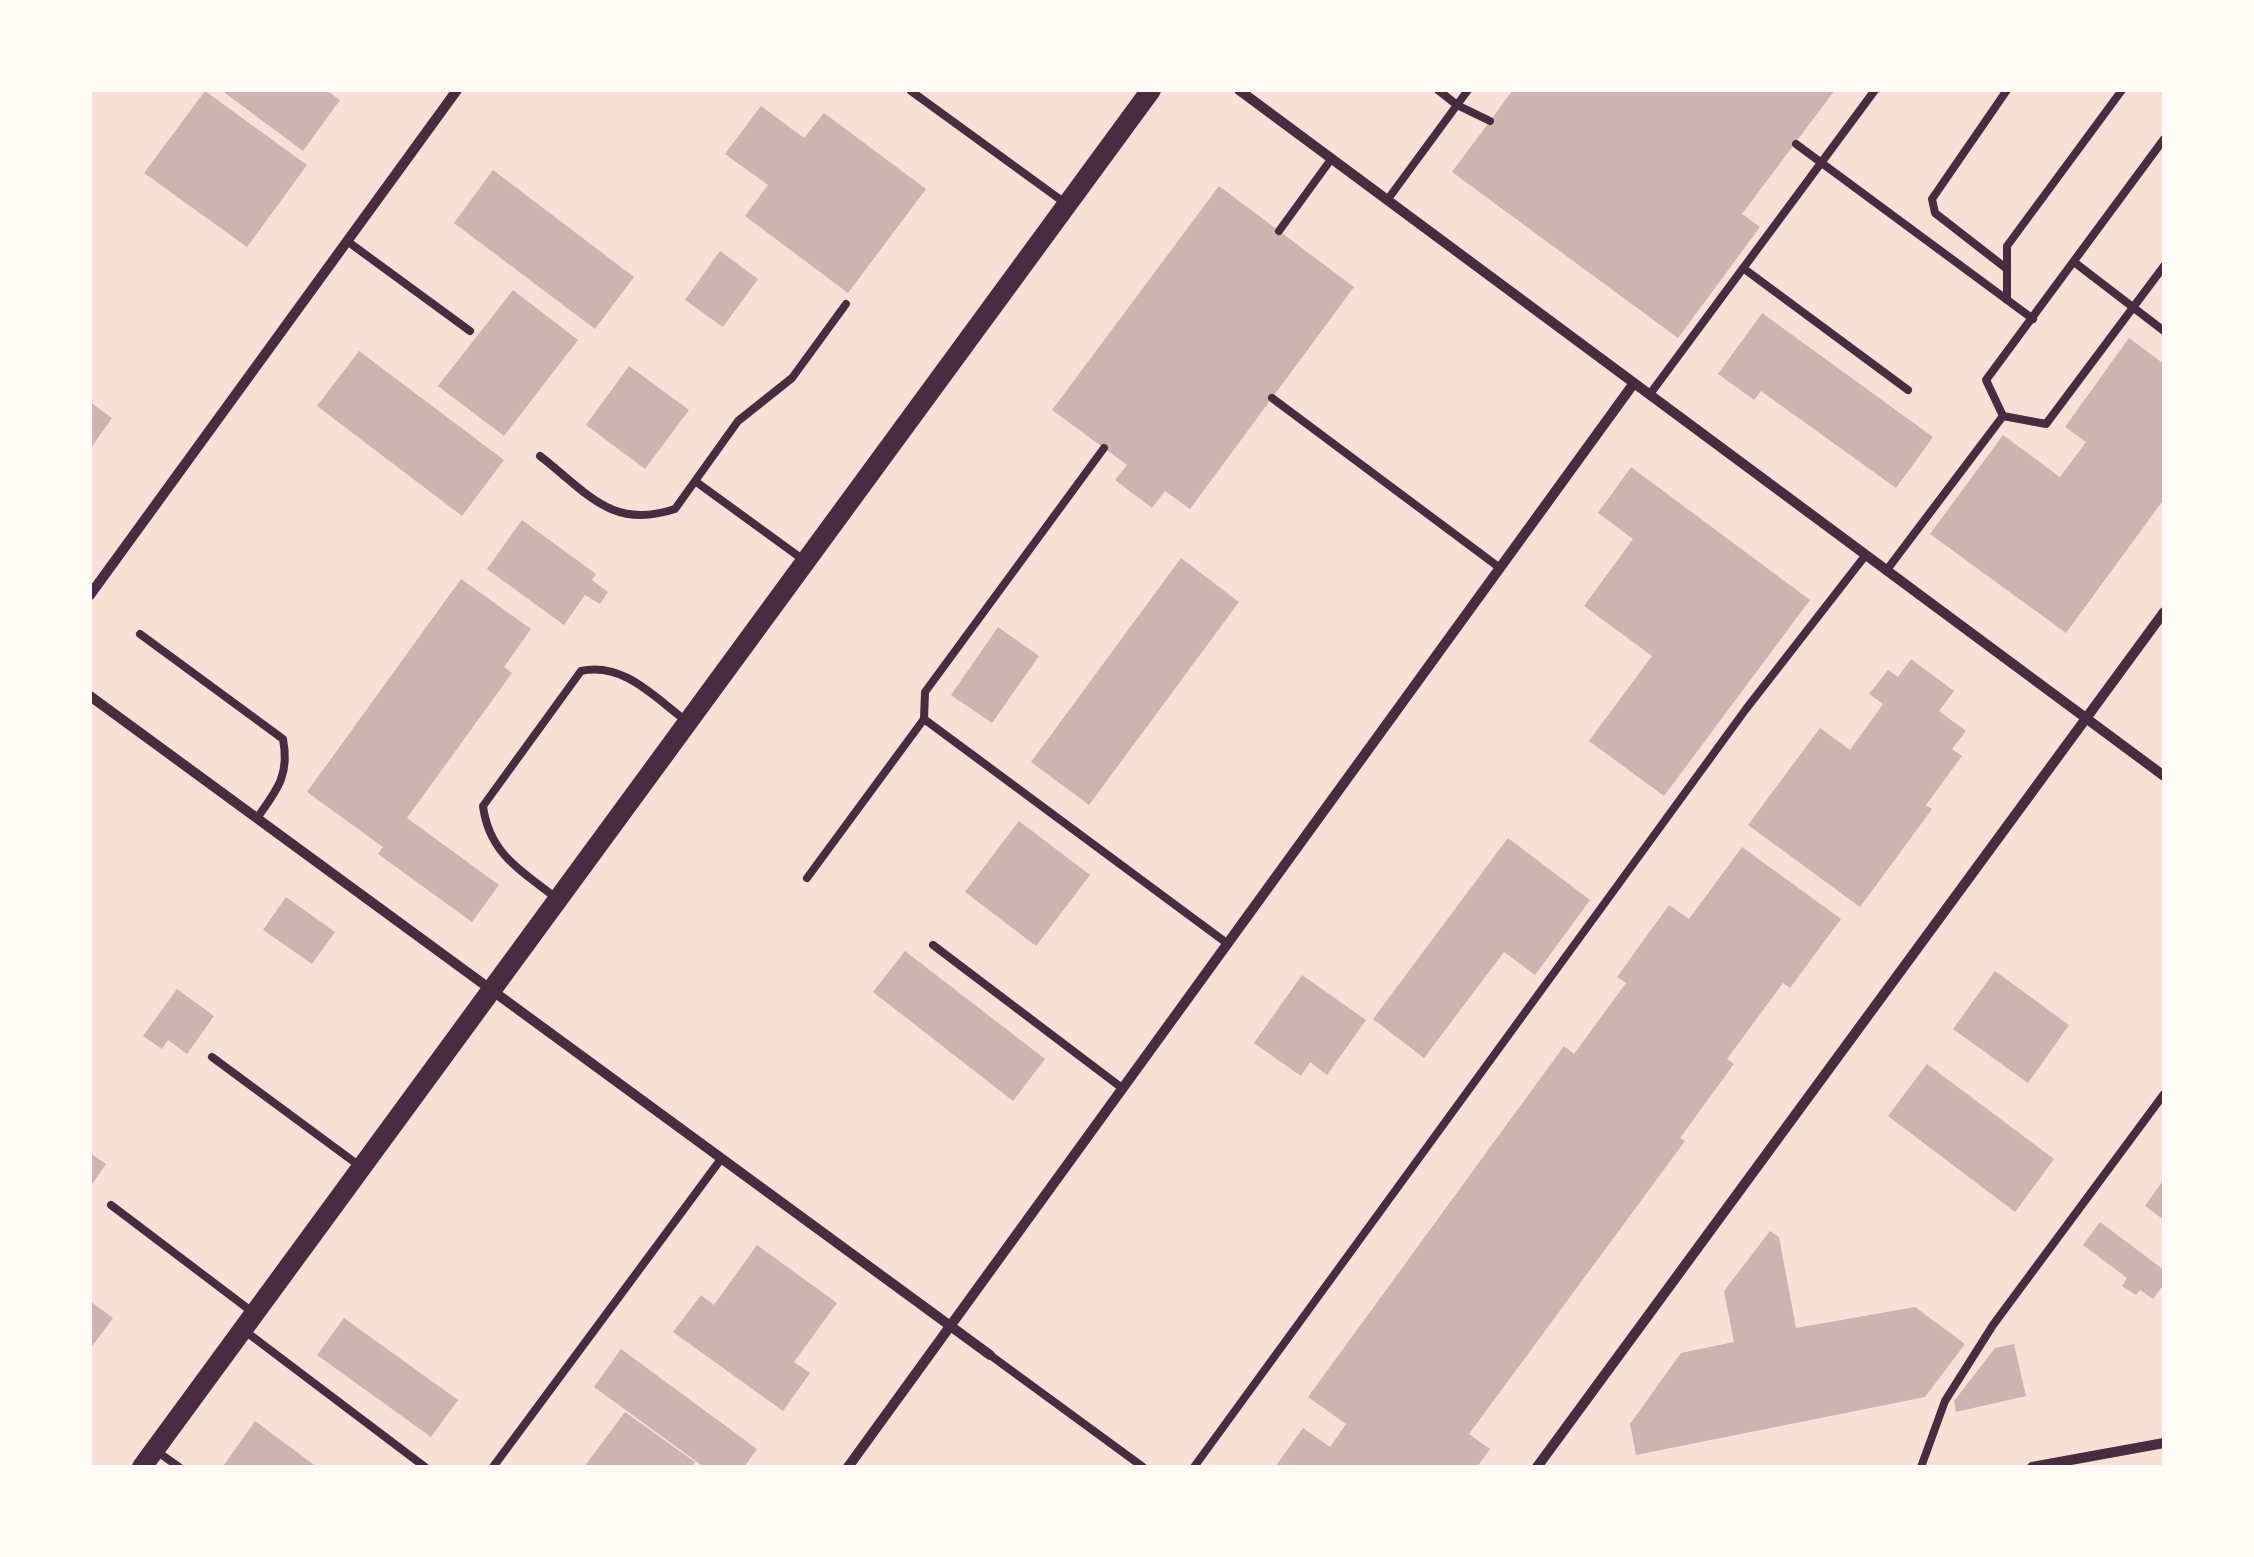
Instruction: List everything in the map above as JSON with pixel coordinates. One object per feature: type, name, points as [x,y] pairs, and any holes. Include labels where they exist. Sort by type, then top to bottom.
[{"type":"main road","points":[[149,1458],[1150,90]]},
{"type":"street","points":[[90,594],[457,90]]},
{"type":"street","points":[[1239,90],[2164,776]]},
{"type":"street","points":[[848,1467],[1634,383]]},
{"type":"street","points":[[1537,1467],[2164,612]]},
{"type":"street","points":[[90,696],[990,1355]]},
{"type":"street","points":[[2032,1467],[2164,1443]]},
{"type":"lane","points":[[1438,90],[1490,121]]},
{"type":"lane","points":[[1388,200],[1468,90]]},
{"type":"lane","points":[[1650,394],[1876,90]]},
{"type":"lane","points":[[2007,90],[1932,198],[1934,213],[2007,269]]},
{"type":"lane","points":[[2007,300],[2007,246],[2122,90]]},
{"type":"lane","points":[[911,91],[1067,204]]},
{"type":"lane","points":[[2003,416],[1986,380],[2164,139]]},
{"type":"lane","points":[[1796,144],[2032,319]]},
{"type":"lane","points":[[1278,230],[1332,158]]},
{"type":"lane","points":[[347,241],[470,331]]},
{"type":"lane","points":[[2074,262],[2164,331]]},
{"type":"lane","points":[[2003,416],[2046,424],[2164,266]]},
{"type":"lane","points":[[1743,268],[1908,390]]},
{"type":"lane","points":[[540,456],[615,513],[636,518],[675,509],[738,421],[792,378],[846,304]]},
{"type":"lane","points":[[1272,398],[1500,568]]},
{"type":"lane","points":[[1886,572],[2003,416]]},
{"type":"lane","points":[[807,878],[924,719],[925,692],[1104,448]]},
{"type":"lane","points":[[696,481],[806,562]]},
{"type":"lane","points":[[1194,1467],[1746,709],[1865,556]]},
{"type":"lane","points":[[140,634],[283,739],[288,760],[284,782],[256,818]]},
{"type":"lane","points":[[559,900],[498,852],[486,832],[483,806],[581,671],[601,666],[618,670],[689,722]]},
{"type":"lane","points":[[924,719],[1228,944]]},
{"type":"lane","points":[[932,945],[1122,1088]]},
{"type":"lane","points":[[212,1057],[362,1168]]},
{"type":"lane","points":[[1921,1467],[1946,1402],[1993,1325],[2164,1094]]},
{"type":"lane","points":[[493,1467],[722,1159]]},
{"type":"lane","points":[[111,1205],[425,1467]]},
{"type":"lane","points":[[990,1355],[1143,1467]]},
{"type":"lane","points":[[149,1458],[180,1467]]},
{"type":"building","points":[[221,90],[326,90],[340,100],[303,151]]},
{"type":"building","points":[[1513,90],[1835,90],[1742,214],[1760,227],[1678,338],[1452,172]]},
{"type":"building","points":[[205,91],[307,165],[247,247],[144,173]]},
{"type":"building","points":[[761,106],[804,138],[824,113],[926,189],[848,293],[745,216],[768,185],[725,154]]},
{"type":"building","points":[[493,170],[634,277],[595,329],[454,223]]},
{"type":"building","points":[[1219,186],[1354,287],[1190,509],[1165,491],[1152,508],[1115,480],[1127,465],[1052,410]]},
{"type":"building","points":[[720,251],[758,279],[723,327],[685,300]]},
{"type":"building","points":[[513,290],[578,340],[504,436],[438,386]]},
{"type":"building","points":[[1762,313],[1933,437],[1896,488],[1761,391],[1754,400],[1718,374]]},
{"type":"building","points":[[2129,338],[2164,364],[2164,499],[2066,633],[1930,534],[2003,435],[2060,477],[2086,442],[2065,427]]},
{"type":"building","points":[[359,351],[504,460],[462,516],[317,406]]},
{"type":"building","points":[[629,366],[689,410],[645,469],[586,425]]},
{"type":"building","points":[[90,402],[112,418],[90,449]]},
{"type":"building","points":[[1631,467],[1810,600],[1664,796],[1589,741],[1652,656],[1584,606],[1633,539],[1598,513]]},
{"type":"building","points":[[522,520],[596,574],[592,580],[608,592],[600,604],[585,595],[564,625],[487,569]]},
{"type":"building","points":[[1181,558],[1239,602],[1089,805],[1031,762]]},
{"type":"building","points":[[461,579],[531,629],[504,667],[512,673],[407,818],[499,885],[472,922],[378,854],[383,847],[307,792]]},
{"type":"building","points":[[998,627],[1039,656],[992,723],[951,695]]},
{"type":"building","points":[[1911,659],[1954,691],[1939,711],[1966,731],[1952,749],[1962,756],[1926,805],[1932,809],[1860,907],[1748,825],[1820,728],[1850,750],[1883,704],[1869,694],[1888,670],[1898,677]]},
{"type":"building","points":[[1019,821],[1090,875],[1036,946],[965,892]]},
{"type":"building","points":[[1508,838],[1590,900],[1535,975],[1504,952],[1424,1058],[1373,1019]]},
{"type":"building","points":[[1742,847],[1841,919],[1790,988],[1783,983],[1727,1059],[1734,1064],[1680,1138],[1685,1141],[1469,1434],[1490,1449],[1477,1467],[1275,1467],[1303,1428],[1330,1447],[1346,1424],[1308,1397],[1564,1046],[1574,1054],[1626,983],[1617,977],[1669,905],[1689,919]]},
{"type":"building","points":[[286,897],[335,932],[312,964],[263,930]]},
{"type":"building","points":[[905,951],[1045,1059],[1013,1101],[873,992]]},
{"type":"building","points":[[1995,971],[2069,1025],[2028,1083],[1953,1029]]},
{"type":"building","points":[[1302,975],[1366,1020],[1327,1075],[1310,1062],[1301,1076],[1254,1043]]},
{"type":"building","points":[[177,989],[214,1016],[187,1054],[168,1040],[162,1049],[143,1036]]},
{"type":"building","points":[[1927,1064],[2054,1159],[2015,1212],[1888,1116]]},
{"type":"building","points":[[90,1153],[106,1164],[90,1187]]},
{"type":"building","points":[[2164,1179],[2164,1220],[2145,1206]]},
{"type":"building","points":[[2100,1222],[2164,1270],[2164,1284],[2153,1299],[2140,1290],[2136,1295],[2122,1286],[2127,1278],[2083,1245]]},
{"type":"building","points":[[1770,1231],[1779,1237],[1796,1328],[1915,1307],[1965,1344],[1925,1397],[1636,1455],[1630,1424],[1681,1353],[1734,1342],[1724,1291]]},
{"type":"building","points":[[757,1245],[837,1303],[794,1362],[810,1373],[783,1411],[673,1332],[701,1295],[714,1305]]},
{"type":"building","points":[[90,1301],[113,1318],[90,1349]]},
{"type":"building","points":[[344,1318],[458,1400],[431,1437],[317,1355]]},
{"type":"building","points":[[2014,1344],[2026,1396],[1956,1412],[1954,1401],[1995,1348]]},
{"type":"building","points":[[621,1349],[757,1449],[744,1467],[704,1467],[594,1387]]},
{"type":"building","points":[[625,1412],[695,1462],[691,1467],[584,1467]]},
{"type":"building","points":[[255,1421],[317,1467],[224,1465]]}]
